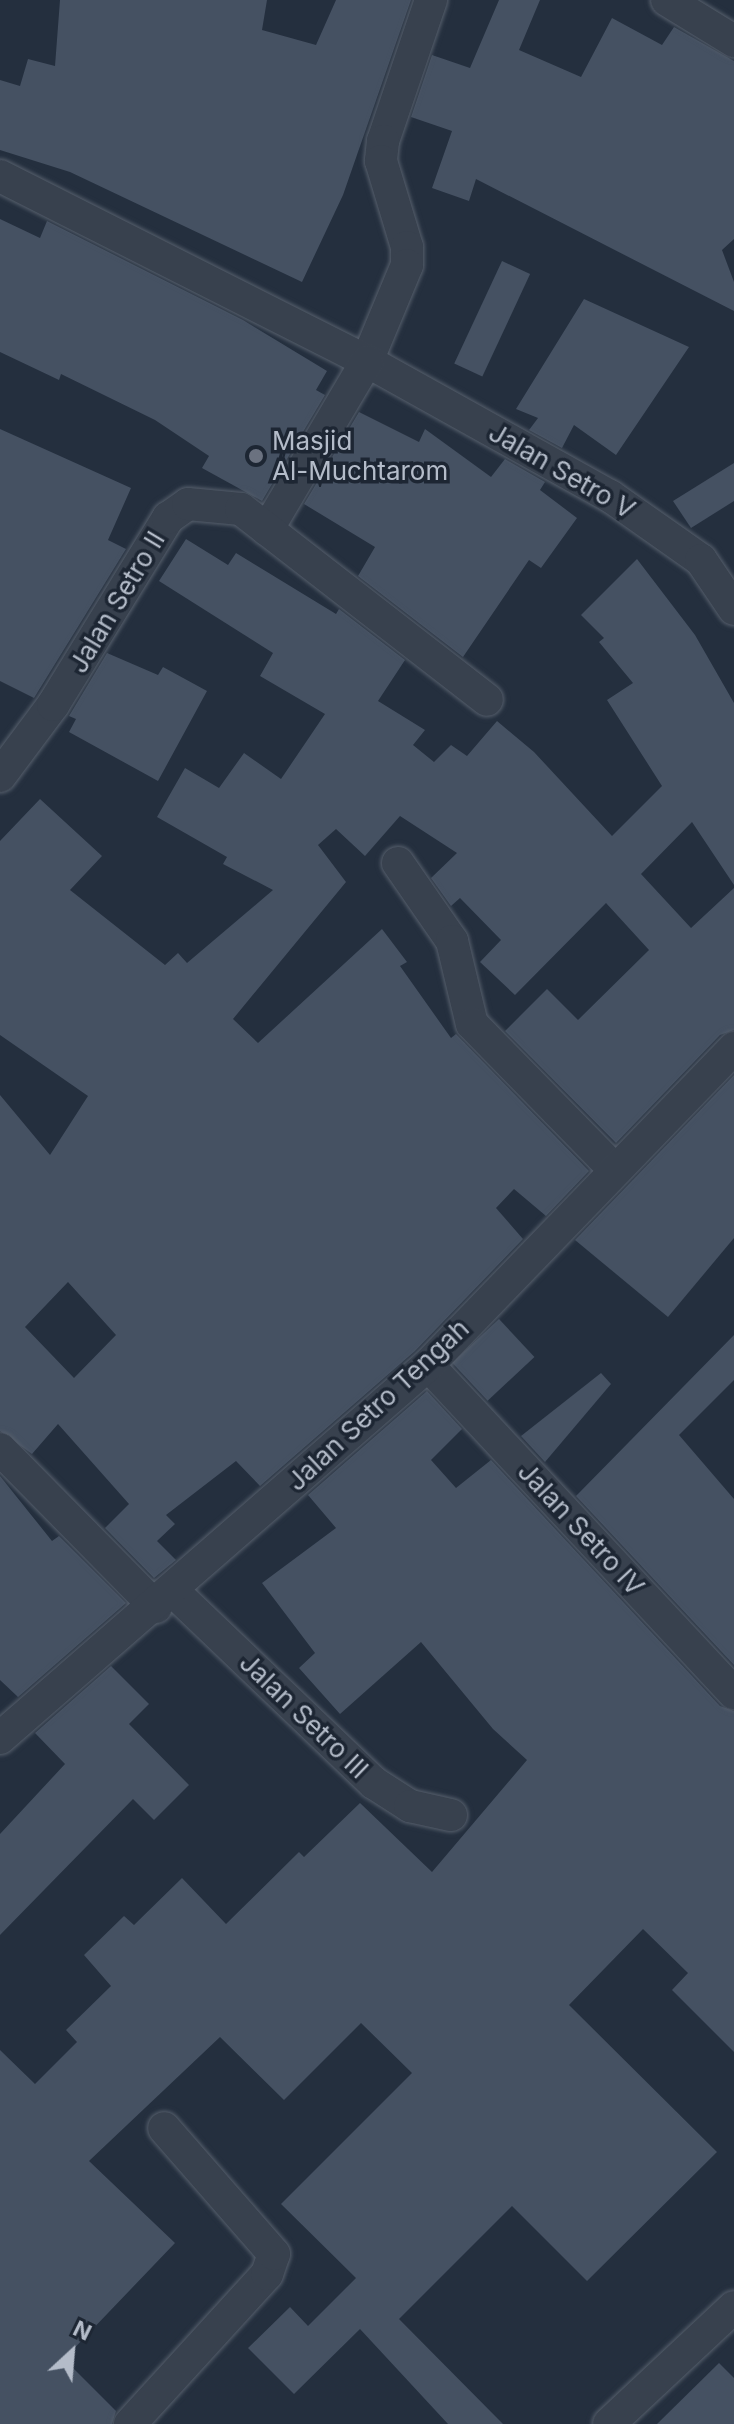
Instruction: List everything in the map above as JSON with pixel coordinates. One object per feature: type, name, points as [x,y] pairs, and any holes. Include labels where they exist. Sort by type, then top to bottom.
[{"type":"street","points":[[267,530],[367,361],[407,265],[407,247],[381,161],[383,141],[431,0]]},
{"type":"street","points":[[667,0],[734,41]]},
{"type":"street","name":"Jalan Setro V","points":[[0,176],[367,361],[610,496],[701,560],[734,609]]},
{"type":"street","name":"Jalan Setro II","points":[[0,776],[53,705],[168,518],[188,504],[227,505],[267,530],[487,700]]},
{"type":"street","points":[[398,863],[452,941],[472,1024],[615,1170]]},
{"type":"street","name":"Jalan Setro Tengah","points":[[0,1738],[164,1599],[428,1365],[734,1048]]},
{"type":"street","name":"Jalan Setro IV","points":[[428,1365],[728,1675]]},
{"type":"street","points":[[0,1449],[164,1599]]},
{"type":"street","name":"Jalan Setro III","points":[[164,1599],[383,1791],[410,1806],[451,1815]]},
{"type":"street","points":[[130,2424],[267,2274],[274,2254],[164,2128]]},
{"type":"street","points":[[609,2424],[734,2307]]},
{"type":"building","points":[[60,0],[267,0],[262,30],[316,45],[336,0],[411,0],[343,195],[302,282],[70,172],[0,150],[0,80],[20,86],[28,59],[55,66]]},
{"type":"building","points":[[499,0],[540,0],[519,50],[581,77],[612,18],[662,45],[674,27],[734,61],[734,239],[722,250],[734,282],[734,311],[476,179],[469,201],[432,188],[452,131],[411,117],[432,55],[470,68]]},
{"type":"building","points":[[0,219],[40,238],[47,221],[243,320],[327,371],[316,390],[325,395],[262,501],[202,468],[209,456],[155,420],[61,374],[59,380],[0,352]]},
{"type":"building","points":[[502,261],[530,274],[482,377],[454,363]]},
{"type":"building","points":[[584,299],[689,347],[616,455],[574,425],[562,448],[529,430],[538,418],[516,409]]},
{"type":"building","points":[[359,412],[419,442],[425,429],[491,477],[505,459],[545,482],[540,490],[577,518],[541,568],[529,560],[463,657],[358,576],[375,547],[304,504]]},
{"type":"building","points":[[0,429],[131,488],[108,540],[126,549],[34,698],[0,681]]},
{"type":"building","points":[[734,463],[734,501],[691,528],[673,501]]},
{"type":"building","points":[[186,539],[228,565],[236,553],[336,614],[339,609],[405,660],[378,701],[425,730],[413,745],[434,762],[451,745],[467,756],[497,721],[534,752],[612,836],[662,786],[607,700],[633,683],[599,642],[604,638],[581,615],[637,559],[695,635],[734,703],[734,885],[692,822],[641,874],[691,928],[734,888],[734,1030],[720,1035],[616,1143],[505,1031],[547,989],[578,1020],[649,950],[606,903],[515,995],[480,962],[501,940],[460,898],[451,906],[431,878],[457,853],[400,816],[365,856],[336,829],[318,845],[346,882],[233,1019],[258,1043],[382,929],[407,962],[400,966],[451,1038],[456,1034],[589,1171],[546,1216],[514,1189],[496,1208],[523,1239],[415,1351],[260,1486],[236,1461],[166,1515],[175,1524],[157,1541],[176,1560],[154,1578],[105,1528],[129,1504],[58,1424],[32,1454],[0,1431],[0,1095],[50,1155],[88,1096],[0,1035],[0,841],[40,799],[102,856],[70,890],[165,965],[178,953],[187,963],[273,890],[223,864],[227,857],[157,817],[185,768],[219,788],[244,753],[281,779],[325,714],[260,676],[273,653],[159,581]],"holes":[[[68,1282],[116,1335],[74,1378],[25,1327]]]},
{"type":"building","points":[[107,653],[158,675],[163,667],[207,691],[158,781],[69,732],[76,719],[69,716]]},
{"type":"building","points":[[734,1075],[734,1238],[668,1317],[575,1240]]},
{"type":"building","points":[[499,1319],[534,1357],[488,1401],[452,1363]]},
{"type":"building","points":[[734,1335],[734,1380],[679,1435],[734,1499],[734,1665],[576,1496]]},
{"type":"building","points":[[601,1373],[611,1384],[545,1462],[521,1436]]},
{"type":"building","points":[[427,1391],[462,1429],[431,1460],[456,1488],[491,1460],[720,1706],[734,1711],[734,2052],[672,1990],[688,1973],[643,1929],[569,2005],[717,2152],[587,2281],[512,2206],[399,2319],[503,2424],[448,2424],[360,2329],[294,2394],[248,2348],[290,2307],[308,2326],[356,2278],[281,2204],[412,2073],[361,2023],[284,2100],[220,2037],[89,2161],[175,2243],[64,2359],[116,2411],[112,2424],[0,2424],[0,2050],[35,2084],[77,2042],[66,2030],[111,1986],[84,1955],[124,1916],[134,1925],[182,1878],[226,1924],[299,1852],[304,1857],[360,1803],[432,1872],[527,1760],[493,1729],[421,1642],[340,1714],[299,1668],[315,1653],[262,1583],[336,1528],[308,1495]]},
{"type":"building","points":[[0,1476],[52,1541],[59,1536],[126,1603],[18,1697],[0,1680]]},
{"type":"building","points":[[111,1666],[149,1704],[129,1724],[189,1785],[154,1820],[133,1799],[0,1935],[0,1834],[65,1764],[35,1733]]},
{"type":"building","points":[[719,2363],[734,2378],[734,2424],[657,2424]]},
{"type":"place","name":"Masjid Al-Muchtarom","points":[[256,456]]}]
